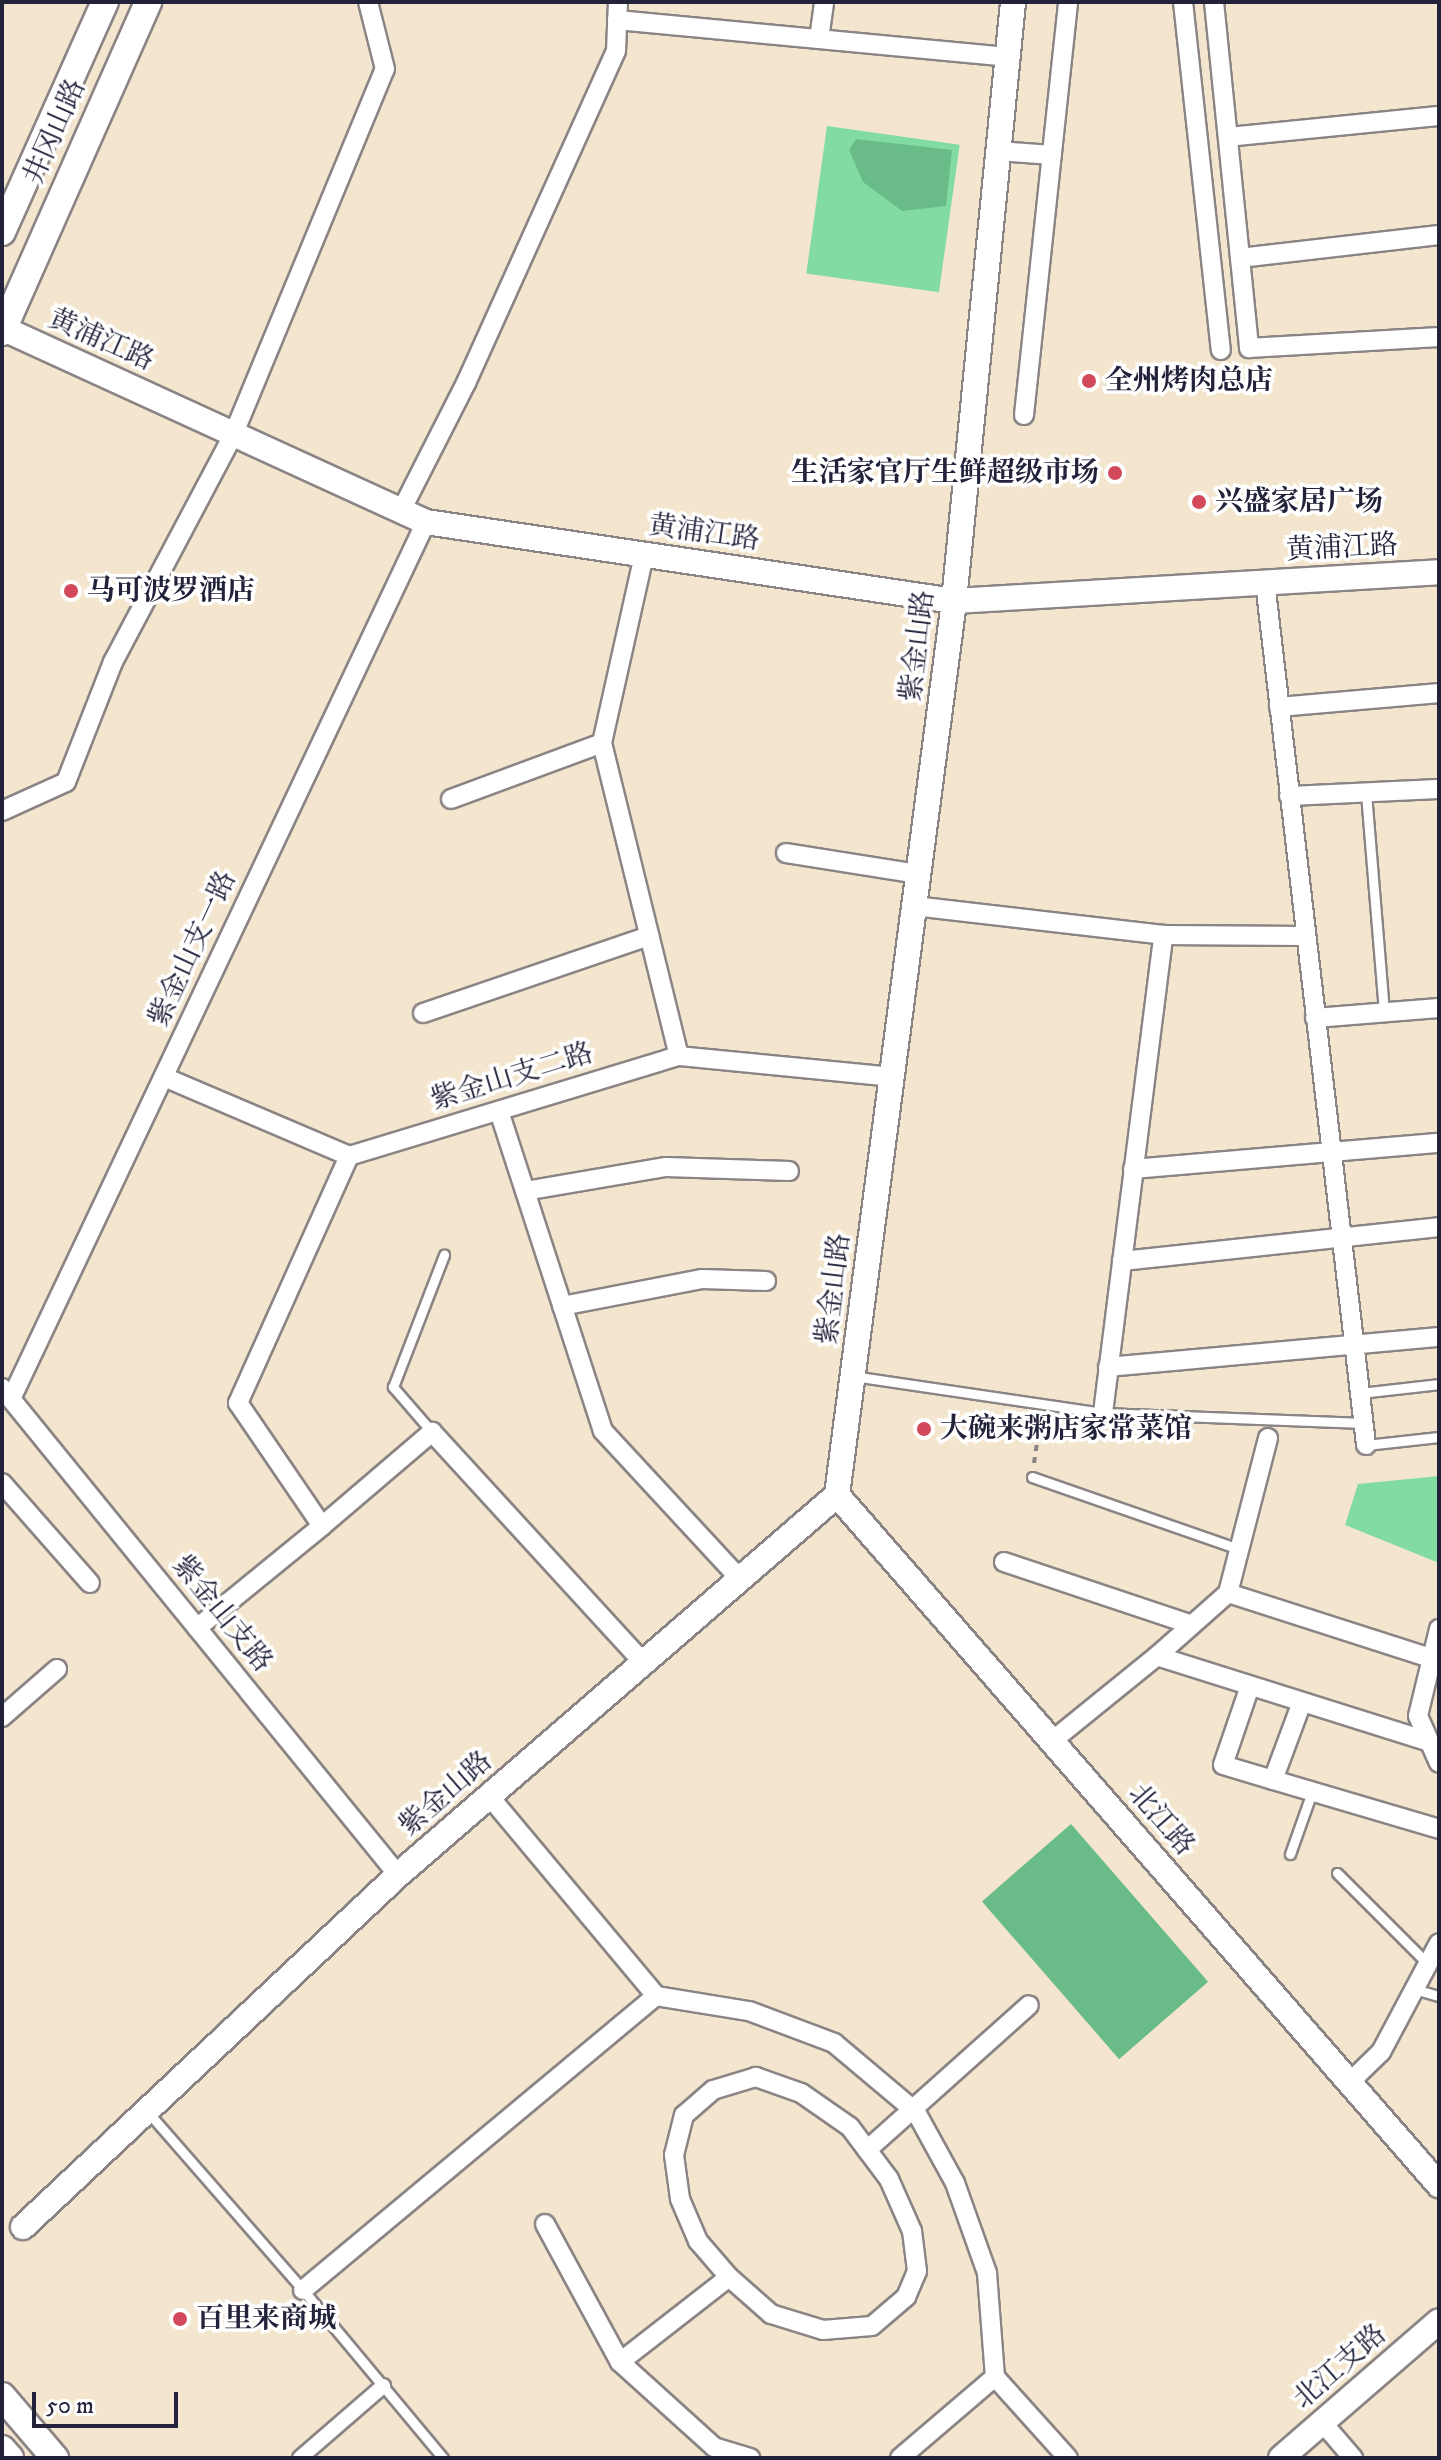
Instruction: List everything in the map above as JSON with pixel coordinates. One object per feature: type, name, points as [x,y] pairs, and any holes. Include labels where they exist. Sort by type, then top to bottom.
[{"type":"main road","name":"井冈山路","points":[[2,232],[105,2]]},
{"type":"main road","name":"井冈山路","points":[[2,330],[148,2]]},
{"type":"main road","points":[[2,2396],[55,2458]]},
{"type":"main road","points":[[2,2449],[10,2458]]},
{"type":"street","points":[[2,811],[66,782],[113,662],[234,433],[385,69],[368,2]]},
{"type":"street","points":[[819,39],[824,2]]},
{"type":"street","name":"紫金山路","points":[[23,2227],[398,1875],[837,1495],[954,601],[1013,2]]},
{"type":"street","points":[[1024,415],[1068,2]]},
{"type":"street","points":[[1183,2],[1221,350]]},
{"type":"street","points":[[1214,2],[1249,348],[1439,337]]},
{"type":"street","points":[[401,511],[466,383],[616,51],[618,11],[819,39],[1007,57]]},
{"type":"street","points":[[1228,137],[1439,116]]},
{"type":"street","points":[[998,151],[1052,155]]},
{"type":"street","points":[[1240,258],[1439,235]]},
{"type":"street","name":"黄浦江路","points":[[2,330],[426,522],[954,601],[1439,572]]},
{"type":"street","name":"紫金山支一路","points":[[7,1394],[164,1077],[426,522]]},
{"type":"street","points":[[644,555],[602,743],[679,1056]]},
{"type":"street","points":[[1265,582],[1366,1445]]},
{"type":"street","points":[[1279,707],[1439,693]]},
{"type":"street","points":[[451,799],[602,743]]},
{"type":"street","points":[[1289,796],[1439,789]]},
{"type":"street","points":[[786,853],[919,874]]},
{"type":"street","points":[[914,906],[1163,935],[1305,936]]},
{"type":"street","points":[[1103,1413],[1163,935]]},
{"type":"street","points":[[423,1013],[649,936]]},
{"type":"street","points":[[1315,1018],[1439,1008]]},
{"type":"street","name":"紫金山支二路","points":[[349,1156],[679,1056],[892,1077]]},
{"type":"street","points":[[164,1077],[349,1156],[238,1403],[322,1526]]},
{"type":"street","points":[[499,1111],[603,1431],[740,1579]]},
{"type":"street","points":[[1133,1169],[1439,1143]]},
{"type":"street","points":[[525,1191],[666,1167],[789,1171]]},
{"type":"street","points":[[1122,1261],[1439,1227]]},
{"type":"street","points":[[562,1306],[702,1279],[766,1281]]},
{"type":"street","points":[[1108,1367],[1439,1337]]},
{"type":"street","name":"紫金山支路","points":[[7,1394],[398,1875]]},
{"type":"street","points":[[197,1628],[432,1432],[643,1662]]},
{"type":"street","points":[[1052,1741],[1157,1656],[1228,1593],[1268,1438]]},
{"type":"street","points":[[2,1483],[90,1583]]},
{"type":"street","name":"北江路","points":[[837,1495],[1439,2185]]},
{"type":"street","points":[[1004,1562],[1192,1625]]},
{"type":"street","points":[[1228,1593],[1431,1658]]},
{"type":"street","points":[[1439,1629],[1418,1716],[1439,1763]]},
{"type":"street","points":[[1157,1656],[1430,1742]]},
{"type":"street","points":[[2,1717],[57,1669]]},
{"type":"street","points":[[1250,1686],[1223,1765],[1439,1829]]},
{"type":"street","points":[[1273,1780],[1302,1702]]},
{"type":"street","points":[[489,1796],[656,1996],[749,2011],[834,2043],[916,2112],[955,2183],[987,2273],[995,2377],[1068,2458]]},
{"type":"street","points":[[1350,2082],[1381,2052],[1439,1943]]},
{"type":"street","points":[[303,2290],[656,1996]]},
{"type":"street","points":[[867,2150],[1029,2005]]},
{"type":"street","points":[[756,2077],[801,2093],[850,2127],[889,2179],[912,2231],[917,2271],[906,2297],[872,2326],[823,2330],[771,2314],[729,2277],[698,2241],[680,2199],[674,2155],[684,2115],[713,2090],[756,2077]]},
{"type":"street","points":[[545,2224],[620,2362],[714,2447],[750,2458]]},
{"type":"street","points":[[620,2362],[729,2277]]},
{"type":"street","name":"北江支路","points":[[1281,2458],[1439,2321]]},
{"type":"street","points":[[900,2458],[995,2377]]},
{"type":"street","points":[[300,2458],[383,2386]]},
{"type":"street","points":[[1322,2422],[1353,2458]]},
{"type":"lane","points":[[1366,792],[1384,1012]]},
{"type":"lane","points":[[432,1432],[393,1387],[444,1255]]},
{"type":"lane","points":[[853,1376],[1103,1413],[1364,1423]]},
{"type":"lane","points":[[1360,1393],[1439,1384]]},
{"type":"lane","points":[[1366,1445],[1439,1437]]},
{"type":"lane","points":[[1032,1477],[1239,1549]]},
{"type":"lane","points":[[1290,1854],[1312,1792]]},
{"type":"lane","points":[[1337,1873],[1428,1964]]},
{"type":"lane","points":[[1414,1989],[1439,1996]]},
{"type":"lane","points":[[146,2111],[303,2290],[443,2458]]},
{"type":"path","points":[[1032,1477],[1043,1406]]},
{"type":"green space","points":[[827,126],[960,145],[939,292],[806,274]]},
{"type":"green space","points":[[856,139],[952,150],[946,206],[902,211],[863,182],[849,150]]},
{"type":"green space","points":[[1439,1476],[1439,1563],[1345,1525],[1358,1484]]},
{"type":"green space","points":[[1071,1824],[1208,1982],[1119,2059],[982,1901]]},
{"type":"place","name":"全州烤肉总店","points":[[1089,381]]},
{"type":"place","name":"生活家官厅生鲜超级市场","points":[[1115,473]]},
{"type":"place","name":"兴盛家居广场","points":[[1199,502]]},
{"type":"place","name":"马可波罗酒店","points":[[71,591]]},
{"type":"place","name":"大碗来粥店家常菜馆","points":[[924,1429]]},
{"type":"place","name":"百里来商城","points":[[180,2319]]}]
